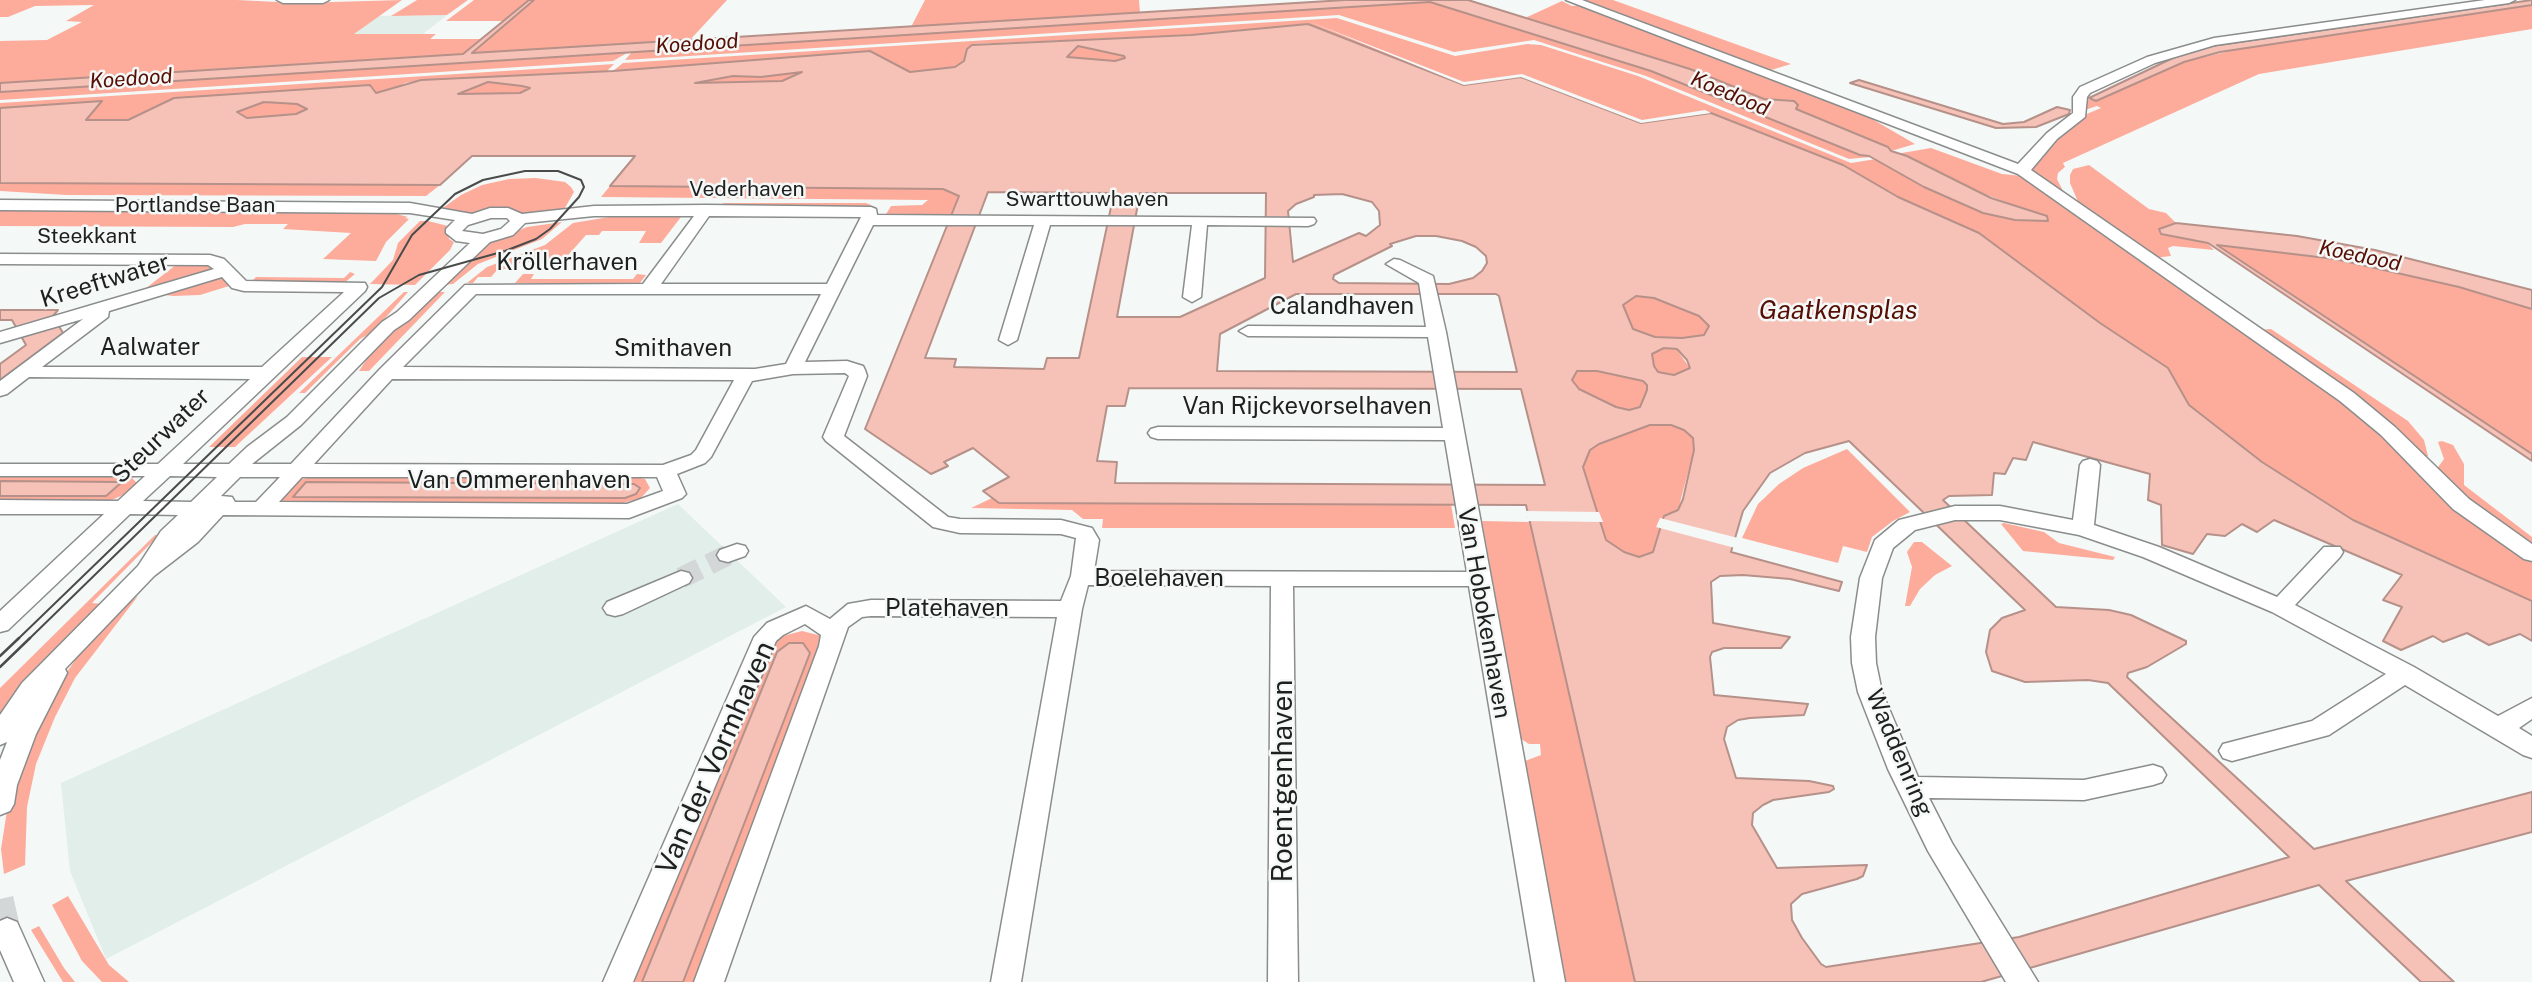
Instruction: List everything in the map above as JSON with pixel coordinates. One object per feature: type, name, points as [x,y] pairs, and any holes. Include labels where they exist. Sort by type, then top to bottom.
[{"type":"street","points":[[283,0],[323,0]]},
{"type":"street","points":[[1572,0],[2024,171],[2347,397],[2388,430],[2461,504],[2532,554]]},
{"type":"street","points":[[2024,171],[2025,164],[2052,136],[2080,114],[2080,97],[2085,89],[2172,52],[2214,42],[2510,0]]},
{"type":"street","name":"Portlandse Baan","points":[[0,205],[390,208],[463,227]]},
{"type":"street","points":[[649,288],[706,210]]},
{"type":"street","name":"Vederhaven","points":[[515,224],[613,212],[706,210],[871,212],[866,220]]},
{"type":"street","points":[[0,735],[31,689],[146,570],[190,537],[207,508],[245,470],[281,444],[294,421],[388,326],[403,316],[484,239],[515,224],[500,212],[463,227],[391,317],[388,326]]},
{"type":"street","points":[[793,368],[866,220]]},
{"type":"street","name":"Swarttouwhaven","points":[[866,220],[1300,221]]},
{"type":"street","points":[[1008,340],[1043,220]]},
{"type":"street","points":[[1192,297],[1200,221]]},
{"type":"street","points":[[463,227],[484,239]]},
{"type":"street","name":"Steekkant","points":[[0,259],[210,260],[218,262],[224,271],[244,286],[359,287]]},
{"type":"street","name":"Steekkant","points":[[0,390],[174,260]]},
{"type":"street","name":"Van Hobokenhaven","points":[[1394,264],[1426,278],[1429,289],[1550,982]]},
{"type":"street","name":"Kreeftwater","points":[[1,338],[224,271]]},
{"type":"street","name":"Steurwater","points":[[0,624],[359,287]]},
{"type":"street","name":"Kröllerhaven","points":[[297,470],[387,373],[471,289],[830,289]]},
{"type":"street","name":"Calandhaven","points":[[1248,331],[1437,332]]},
{"type":"street","name":"Smithaven","points":[[387,373],[746,375],[769,374],[793,368],[847,367],[859,373],[833,437],[941,522],[960,526],[1061,527],[1084,533],[1088,540],[1082,578]]},
{"type":"street","name":"Aalwater","points":[[34,373],[266,373]]},
{"type":"street","points":[[665,471],[698,459],[704,453],[746,375]]},
{"type":"street","name":"Van Rijckevorselhaven","points":[[1158,433],[1455,434]]},
{"type":"street","points":[[2082,529],[2091,465]]},
{"type":"street","name":"Van Ommerenhaven","points":[[0,470],[665,471],[675,494],[629,510],[0,507]]},
{"type":"street","points":[[262,508],[297,470]]},
{"type":"street","name":"Waddenring","points":[[2019,977],[1942,851],[1910,787],[1870,692],[1864,663],[1863,637],[1871,578],[1883,545],[1907,524],[1928,517],[1955,513],[2000,513],[2082,529],[2190,566],[2280,607],[2405,673],[2532,748]]},
{"type":"street","points":[[2280,607],[2332,552]]},
{"type":"street","points":[[615,608],[681,578]]},
{"type":"street","name":"Boelehaven","points":[[1006,982],[1070,610],[1078,582],[1082,578],[1479,579]]},
{"type":"street","name":"Roentgenhaven","points":[[1282,579],[1283,982]]},
{"type":"street","name":"Platehaven","points":[[833,632],[850,613],[871,608],[1070,610]]},
{"type":"street","name":"Van der Vormhaven","points":[[618,982],[766,637],[806,614],[833,632]]},
{"type":"street","points":[[709,982],[831,646],[833,632]]},
{"type":"street","points":[[0,804],[4,785],[23,734],[60,662]]},
{"type":"street","points":[[2232,751],[2320,728],[2405,673]]},
{"type":"street","points":[[2499,727],[2532,707]]},
{"type":"street","points":[[1910,787],[2084,790],[2153,775]]},
{"type":"street","points":[[7,931],[29,982]]},
{"type":"shaded area","points":[[0,0],[237,0],[298,3],[402,0],[354,34],[436,34],[430,39],[483,39],[463,55],[0,83],[0,41],[47,40],[82,22],[66,21],[94,5],[35,6],[8,17],[0,17]]},
{"type":"shaded area","points":[[417,0],[468,0],[447,15],[391,16]]},
{"type":"shaded area","points":[[474,0],[529,0],[504,21],[446,21]]},
{"type":"shaded area","points":[[534,0],[727,0],[689,41],[472,54]]},
{"type":"shaded area","points":[[925,0],[1139,0],[1140,13],[911,27]]},
{"type":"shaded area","points":[[1577,0],[1613,0],[1791,64],[1768,71]]},
{"type":"shaded area","points":[[1562,1],[1572,6],[1581,5],[1855,109],[1915,144],[1891,151],[1888,147],[1795,109],[1798,106],[1787,100],[1764,99],[1690,69],[1525,18]]},
{"type":"shaded area","points":[[1430,2],[1651,71],[1860,155],[1871,157],[1849,159],[1646,76],[1534,40],[1454,52],[1339,15],[625,60],[632,52]]},
{"type":"shaded area","points":[[2532,5],[2532,29],[2259,74],[2063,163],[2065,167],[2058,173],[2057,179],[2065,195],[2031,169],[2058,134],[2082,116],[2101,108],[2097,106],[2085,110],[2082,98],[2096,101],[2184,62],[2247,47]]},
{"type":"shaded area","points":[[447,15],[423,34],[353,34],[379,16]]},
{"type":"shaded area","points":[[1337,18],[1455,56],[1527,44],[1541,45],[1638,76],[1851,163],[1876,159],[1924,187],[1983,213],[2015,220],[2048,220],[2042,215],[1978,192],[1907,156],[1896,154],[1931,148],[2002,174],[2023,176],[2103,231],[2113,242],[2339,396],[2532,559],[2532,601],[2353,520],[2262,462],[2188,405],[2168,368],[1898,197],[1843,165],[1712,113],[1641,123],[1521,77],[1464,85],[1308,24],[1191,35],[973,44],[967,50],[964,61],[955,67],[910,72],[870,51],[613,71],[623,63]]},
{"type":"shaded area","points":[[1078,46],[1125,58],[1115,61],[1066,58]]},
{"type":"shaded area","points":[[627,53],[613,61],[0,100],[0,92]]},
{"type":"shaded area","points":[[614,64],[607,71],[421,80],[405,83],[391,91],[376,93],[370,85],[174,98],[128,120],[85,120],[101,101],[0,108],[0,103]]},
{"type":"shaded area","points":[[802,71],[782,81],[695,83],[733,76],[761,77]]},
{"type":"shaded area","points":[[488,82],[530,87],[520,93],[455,95]]},
{"type":"shaded area","points":[[263,102],[298,104],[307,108],[296,114],[246,118],[237,111]]},
{"type":"shaded area","points":[[2089,165],[2149,209],[2166,213],[2176,223],[2164,227],[2165,235],[2207,243],[2214,250],[2173,246],[2168,248],[2171,256],[2154,258],[2079,204],[2070,183],[2070,175],[2073,169]]},
{"type":"shaded area","points":[[536,178],[565,182],[571,187],[574,192],[562,213],[464,214],[440,210],[461,195],[482,185],[509,179]]},
{"type":"shaded area","points":[[0,183],[440,185],[426,196],[67,195],[0,191]]},
{"type":"shaded area","points":[[610,186],[937,188],[959,195],[951,216],[885,216],[891,206],[922,205],[928,200],[601,197]]},
{"type":"shaded area","points":[[724,203],[871,205],[870,209],[713,208]]},
{"type":"shaded area","points":[[49,208],[385,211],[409,219],[386,242],[376,261],[323,259],[351,233],[283,229],[288,224],[245,224],[233,227],[0,226],[0,211]]},
{"type":"shaded area","points":[[633,213],[684,213],[661,243],[639,243],[646,231],[602,231],[599,235],[586,235],[562,262],[521,262],[512,269],[498,269],[491,277],[478,277],[473,283],[467,283],[487,267],[545,245],[573,223]]},
{"type":"shaded area","points":[[420,221],[448,226],[449,239],[454,242],[450,250],[415,285],[370,284],[393,260],[398,243]]},
{"type":"shaded area","points":[[562,222],[542,239],[478,264],[453,284],[440,285],[478,247],[527,227]]},
{"type":"shaded area","points":[[2216,245],[2335,259],[2459,287],[2532,309],[2532,454]]},
{"type":"shaded area","points":[[177,264],[212,265],[229,286],[200,295],[173,296],[141,292]]},
{"type":"shaded area","points":[[350,272],[355,274],[343,284],[249,284],[256,277],[344,278]]},
{"type":"shaded area","points":[[523,274],[534,274],[531,279],[633,279],[637,274],[646,275],[640,283],[515,283]]},
{"type":"shaded area","points":[[404,292],[408,292],[373,332],[360,339],[305,393],[299,393]]},
{"type":"shaded area","points":[[433,292],[445,292],[369,371],[359,371],[372,351]]},
{"type":"shaded area","points":[[1636,295],[1654,298],[1699,316],[1710,326],[1704,335],[1682,338],[1655,337],[1633,329],[1623,305]]},
{"type":"shaded area","points":[[2271,329],[2408,421],[2424,440],[2428,456],[2423,457],[2257,330]]},
{"type":"shaded area","points":[[1664,347],[1677,350],[1690,368],[1674,375],[1658,372],[1652,353]]},
{"type":"shaded area","points":[[302,357],[332,357],[235,447],[209,447]]},
{"type":"shaded area","points":[[1578,371],[1597,371],[1643,381],[1647,390],[1640,407],[1629,410],[1616,407],[1579,389],[1572,380]]},
{"type":"shaded area","points":[[1650,425],[1671,425],[1684,430],[1693,438],[1694,450],[1678,510],[1664,516],[1653,552],[1639,557],[1624,552],[1606,540],[1583,467],[1590,450],[1599,444]]},
{"type":"shaded area","points":[[2438,442],[2453,445],[2464,464],[2464,485],[2532,537],[2532,548],[2507,532],[2436,470],[2444,459]]},
{"type":"shaded area","points":[[1847,449],[1910,512],[1872,537],[1867,552],[1843,546],[1838,563],[1742,538],[1758,504],[1779,484],[1803,468]]},
{"type":"shaded area","points":[[0,474],[136,475],[132,478],[137,483],[123,495],[105,503],[0,503],[0,496],[106,496],[121,482],[0,481]]},
{"type":"shaded area","points":[[315,476],[636,477],[645,479],[650,488],[641,498],[612,506],[283,503],[280,499],[295,481]],"holes":[[[307,482],[634,484],[640,488],[636,494],[625,498],[294,497]]]},
{"type":"shaded area","points":[[992,498],[999,503],[1451,504],[1455,528],[1102,528],[1103,519],[1083,519],[1072,510],[971,508]]},
{"type":"shaded area","points":[[678,504],[786,607],[106,959],[70,871],[61,783]]},
{"type":"shaded area","points":[[1482,521],[1530,522],[1635,982],[1566,982],[1525,761],[1541,755],[1540,744],[1529,744],[1521,739]]},
{"type":"shaded area","points":[[2001,524],[2044,532],[2059,543],[2115,557],[2113,560],[2023,551]]},
{"type":"shaded area","points":[[155,535],[159,535],[92,603],[103,604],[0,725],[0,688]]},
{"type":"shaded area","points":[[1914,542],[1922,542],[1952,566],[1935,575],[1920,589],[1910,606],[1905,606],[1912,567],[1907,552]]},
{"type":"shaded area","points":[[138,596],[75,678],[55,717],[36,764],[27,807],[25,865],[4,874],[1,849],[9,798],[43,706],[76,659],[113,614]]},
{"type":"shaded area","points":[[802,631],[822,636],[825,643],[699,982],[683,982],[810,654],[803,643],[776,652],[642,982],[628,982],[766,649],[779,637]]},
{"type":"shaded area","points":[[68,896],[109,965],[129,982],[102,982],[82,961],[52,905]]},
{"type":"shaded area","points":[[39,926],[75,982],[63,982],[31,930]]},
{"type":"water","name":"Koedood","points":[[529,0],[534,0],[472,53],[1345,0],[1468,0],[1690,69],[1764,99],[1794,101],[1798,105],[1796,109],[1888,147],[1891,151],[1907,156],[1991,198],[2047,216],[2048,221],[2015,220],[1983,213],[1924,187],[1869,156],[1860,155],[1651,71],[1430,2],[0,92],[0,83],[463,54]]},
{"type":"water","points":[[2532,0],[2532,5],[2220,52],[2184,62],[2096,101],[2089,98],[2175,57],[2212,46]]},
{"type":"water","name":"Gaatkensplas","points":[[1308,24],[1464,85],[1521,77],[1641,123],[1711,113],[1843,165],[1898,197],[1979,233],[2100,323],[2168,368],[2189,405],[2262,462],[2353,520],[2532,601],[2532,641],[2520,634],[2489,645],[2467,633],[2443,642],[2433,636],[2401,650],[2383,641],[2402,607],[2383,600],[2402,575],[2274,520],[2257,532],[2242,524],[2225,536],[2207,534],[2193,554],[2162,545],[2161,505],[2148,500],[2150,474],[2033,442],[2026,460],[2013,458],[2005,474],[1994,473],[1992,495],[1949,496],[1943,500],[2056,607],[2109,610],[2131,615],[2186,641],[2186,644],[2147,667],[2128,673],[2127,677],[2314,849],[2532,792],[2532,832],[2346,881],[2454,982],[2421,982],[2319,885],[1981,982],[1635,982],[1526,505],[999,503],[983,491],[1009,477],[973,448],[944,462],[948,466],[931,474],[865,429],[959,196],[943,189],[610,186],[635,156],[472,156],[440,185],[0,183],[0,108],[102,101],[86,120],[128,120],[174,98],[370,85],[376,93],[421,80],[613,71],[870,51],[910,72],[955,67],[964,61],[967,49],[972,45],[1191,35]],"holes":[[[1078,46],[1125,58],[1115,61],[1067,57]],[[802,72],[782,81],[695,83],[733,76],[761,77]],[[488,82],[530,88],[520,93],[458,94]],[[264,102],[297,104],[307,109],[296,114],[247,118],[237,112]],[[988,192],[1114,193],[1079,358],[1047,358],[1044,369],[954,367],[956,359],[925,358]],[[1140,193],[1266,193],[1265,278],[1180,317],[1117,317]],[[1342,194],[1372,202],[1379,211],[1380,225],[1366,236],[1359,233],[1293,262],[1288,211],[1314,195]],[[1416,236],[1436,236],[1462,241],[1476,247],[1486,256],[1487,263],[1473,278],[1449,284],[1339,283],[1333,279],[1334,275],[1392,246],[1390,244]],[[1296,294],[1496,294],[1499,296],[1517,372],[1217,371],[1220,334]],[[1636,296],[1654,298],[1699,316],[1709,326],[1704,335],[1682,338],[1655,337],[1633,329],[1623,305]],[[1664,348],[1677,349],[1690,368],[1674,375],[1658,372],[1652,354]],[[1577,371],[1597,371],[1643,381],[1647,385],[1640,407],[1629,410],[1616,407],[1579,389],[1572,380]],[[1129,388],[1521,389],[1545,485],[1115,483],[1117,462],[1097,461],[1107,406],[1125,406]],[[1650,425],[1671,425],[1684,430],[1693,438],[1694,450],[1683,499],[1678,510],[1664,516],[1653,552],[1639,557],[1624,552],[1606,540],[1583,467],[1590,450],[1599,444]],[[1849,441],[2025,610],[2002,618],[1990,630],[1986,652],[1992,671],[2025,682],[2088,680],[2108,683],[2289,857],[2019,937],[1826,967],[1821,964],[1792,920],[1791,904],[1802,894],[1863,876],[1867,865],[1777,868],[1752,825],[1753,813],[1773,800],[1834,789],[1833,786],[1809,781],[1736,778],[1724,739],[1727,727],[1738,720],[1750,718],[1804,715],[1808,704],[1714,695],[1710,657],[1712,652],[1724,648],[1781,648],[1790,637],[1713,623],[1711,582],[1720,576],[1743,575],[1790,579],[1839,591],[1842,582],[1731,552],[1743,511],[1770,473],[1805,453]]]},
{"type":"water","points":[[1859,80],[2003,124],[2024,122],[2057,107],[2070,110],[2069,114],[2036,127],[1996,128],[1850,83]]},
{"type":"water","name":"Koedood","points":[[2176,223],[2297,236],[2375,250],[2532,290],[2532,309],[2459,287],[2335,259],[2217,245],[2532,454],[2532,461],[2208,243],[2161,234],[2159,229]]},
{"type":"water","points":[[0,310],[58,310],[53,316],[63,333],[0,380],[0,364],[26,345],[12,320],[0,320]]},
{"type":"water","points":[[0,481],[122,482],[106,496],[0,496]]},
{"type":"water","points":[[306,482],[634,484],[640,488],[636,494],[625,498],[293,497]]},
{"type":"water","points":[[789,643],[803,643],[810,653],[683,982],[642,982],[777,652]]},
{"type":"pier","points":[[1308,21],[1464,82],[1522,74],[1642,120],[1705,110],[1711,113],[1641,123],[1521,77],[1464,85]]},
{"type":"pier","points":[[1526,511],[1599,512],[1603,522],[1528,521]]},
{"type":"pier","points":[[1660,518],[1738,538],[1735,548],[1656,527]]},
{"type":"tunnel","points":[[681,578],[728,555]]},
{"type":"tunnel","points":[[0,899],[7,931]]},
{"type":"tram line","points":[[17,640],[382,287],[412,235],[455,194],[483,180],[525,171],[558,171],[581,180],[584,187],[579,197],[550,229],[536,239],[505,251],[419,275],[379,298],[28,640]]},
{"type":"tram line","points":[[0,656],[19,638]]},
{"type":"tram line","points":[[0,667],[30,638]]}]
